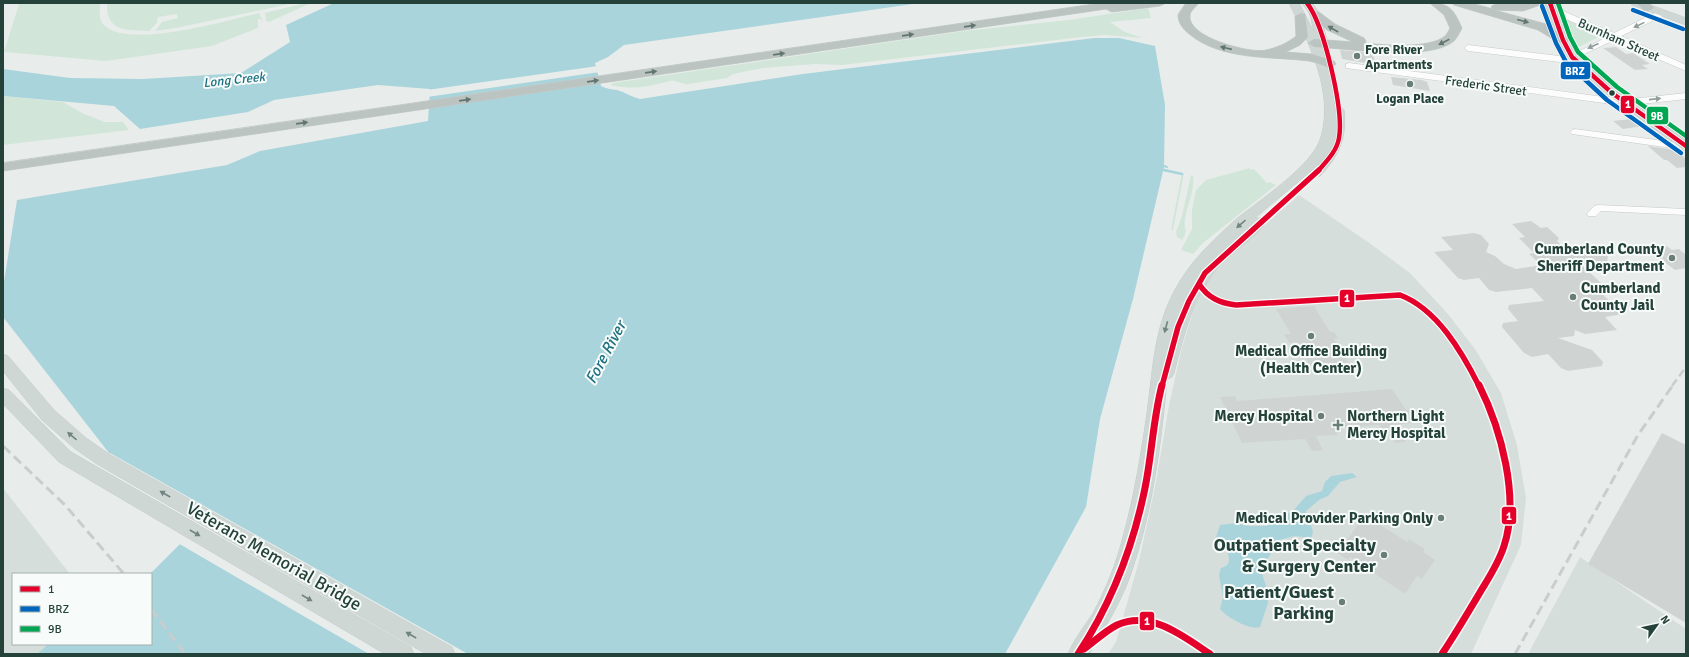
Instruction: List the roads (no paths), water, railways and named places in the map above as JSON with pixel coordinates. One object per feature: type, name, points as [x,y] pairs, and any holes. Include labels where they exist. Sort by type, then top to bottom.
[{"type":"highway","points":[[3,156],[426,100],[611,73],[1058,3]]},
{"type":"highway","points":[[1007,21],[1124,3]]},
{"type":"highway","points":[[611,73],[1007,21],[1160,3]]},
{"type":"highway","points":[[1193,3],[1183,16],[1187,26],[1198,36],[1226,48],[1325,62]]},
{"type":"highway","points":[[1318,43],[1417,49],[1436,46],[1449,39],[1454,34],[1456,25],[1449,13],[1436,3]]},
{"type":"highway","points":[[1458,3],[1542,27],[1563,40]]},
{"type":"highway","points":[[1479,3],[1515,9],[1530,6],[1536,3]]},
{"type":"highway","points":[[1315,14],[1327,25],[1339,32],[1381,47]]},
{"type":"highway","points":[[1265,53],[1288,47],[1296,43],[1302,37],[1301,16]]},
{"type":"highway","points":[[3,175],[204,141],[426,100]]},
{"type":"highway","points":[[3,167],[263,129]]},
{"type":"main road","points":[[1078,654],[1094,628],[1118,580],[1145,488],[1156,409],[1161,344],[1168,319],[1179,295],[1205,257],[1307,174],[1324,155],[1340,125],[1325,62],[1318,43],[1294,3]]},
{"type":"main road","points":[[1308,3],[1315,14],[1318,43]]},
{"type":"main road","points":[[1636,3],[1645,5],[1686,22]]},
{"type":"main road","points":[[1551,6],[1563,40],[1575,59],[1612,93],[1686,146]]},
{"type":"main road","name":"Veterans Memorial Bridge","points":[[3,360],[48,414],[80,443],[103,459],[445,654]]},
{"type":"main road","name":"Veterans Memorial Bridge","points":[[3,394],[48,442],[65,457],[88,472],[404,654]]},
{"type":"street","name":"Burnham Street","points":[[1551,6],[1686,68]]},
{"type":"street","points":[[1468,48],[1575,59],[1615,36],[1662,13]]},
{"type":"street","name":"Frederic Street","points":[[1349,66],[1532,91],[1624,101],[1686,96]]},
{"type":"street","points":[[1575,132],[1686,146]]},
{"type":"street","points":[[1592,214],[1598,208],[1686,212]]},
{"type":"water","points":[[334,3],[920,3],[624,45],[608,57],[595,63],[601,86],[620,91],[640,99],[803,74],[1094,38],[1119,38],[1155,46],[1165,105],[1164,167],[1133,299],[1100,419],[1086,507],[1005,654],[37,654],[47,645],[152,645],[151,573],[180,544],[3,317],[3,288],[17,200],[227,165],[260,151],[428,121],[430,89],[378,85],[274,100],[248,112],[140,129],[114,106],[3,96],[3,69],[70,78],[143,79],[241,73],[290,42],[286,25]]},
{"type":"water","points":[[1352,473],[1357,477],[1340,482],[1328,496],[1319,500],[1306,511],[1307,518],[1313,531],[1311,538],[1295,536],[1279,540],[1261,570],[1267,589],[1268,603],[1260,627],[1256,628],[1245,625],[1223,612],[1220,609],[1223,597],[1219,575],[1221,568],[1226,566],[1229,562],[1229,558],[1223,544],[1216,537],[1220,525],[1235,523],[1249,526],[1267,526],[1277,518],[1293,511],[1306,496],[1322,491],[1325,482],[1331,476]]},
{"type":"waterway","points":[[1163,170],[1168,171]]},
{"type":"waterway","points":[[1164,170],[1182,174]]},
{"type":"railway","points":[[1672,386],[1686,367]]},
{"type":"railway","points":[[1515,654],[1638,435],[1673,385]]},
{"type":"railway","points":[[3,446],[65,505],[123,573]]},
{"type":"railway","points":[[152,610],[185,654]]},
{"type":"place","name":"Fore River Apartments","points":[[1357,56]]},
{"type":"place","name":"Logan Place","points":[[1410,84]]},
{"type":"place","name":"Cumberland County Sheriff Department","points":[[1672,258]]},
{"type":"place","name":"Cumberland County Jail","points":[[1573,297]]},
{"type":"place","name":"Medical Office Building (Health Center)","points":[[1311,336]]},
{"type":"place","name":"Mercy Hospital","points":[[1321,416]]},
{"type":"place","name":"Northern Light Mercy Hospital","points":[[1338,425]]},
{"type":"place","name":"Medical Provider Parking Only","points":[[1441,518]]},
{"type":"place","name":"Outpatient Specialty & Surgery Center","points":[[1384,555]]},
{"type":"place","name":"Patient/Guest Parking","points":[[1342,602]]},
{"type":"water label","name":"Long Creek","points":[[234,79]]},
{"type":"water label","name":"Fore River","points":[[605,352]]}]
